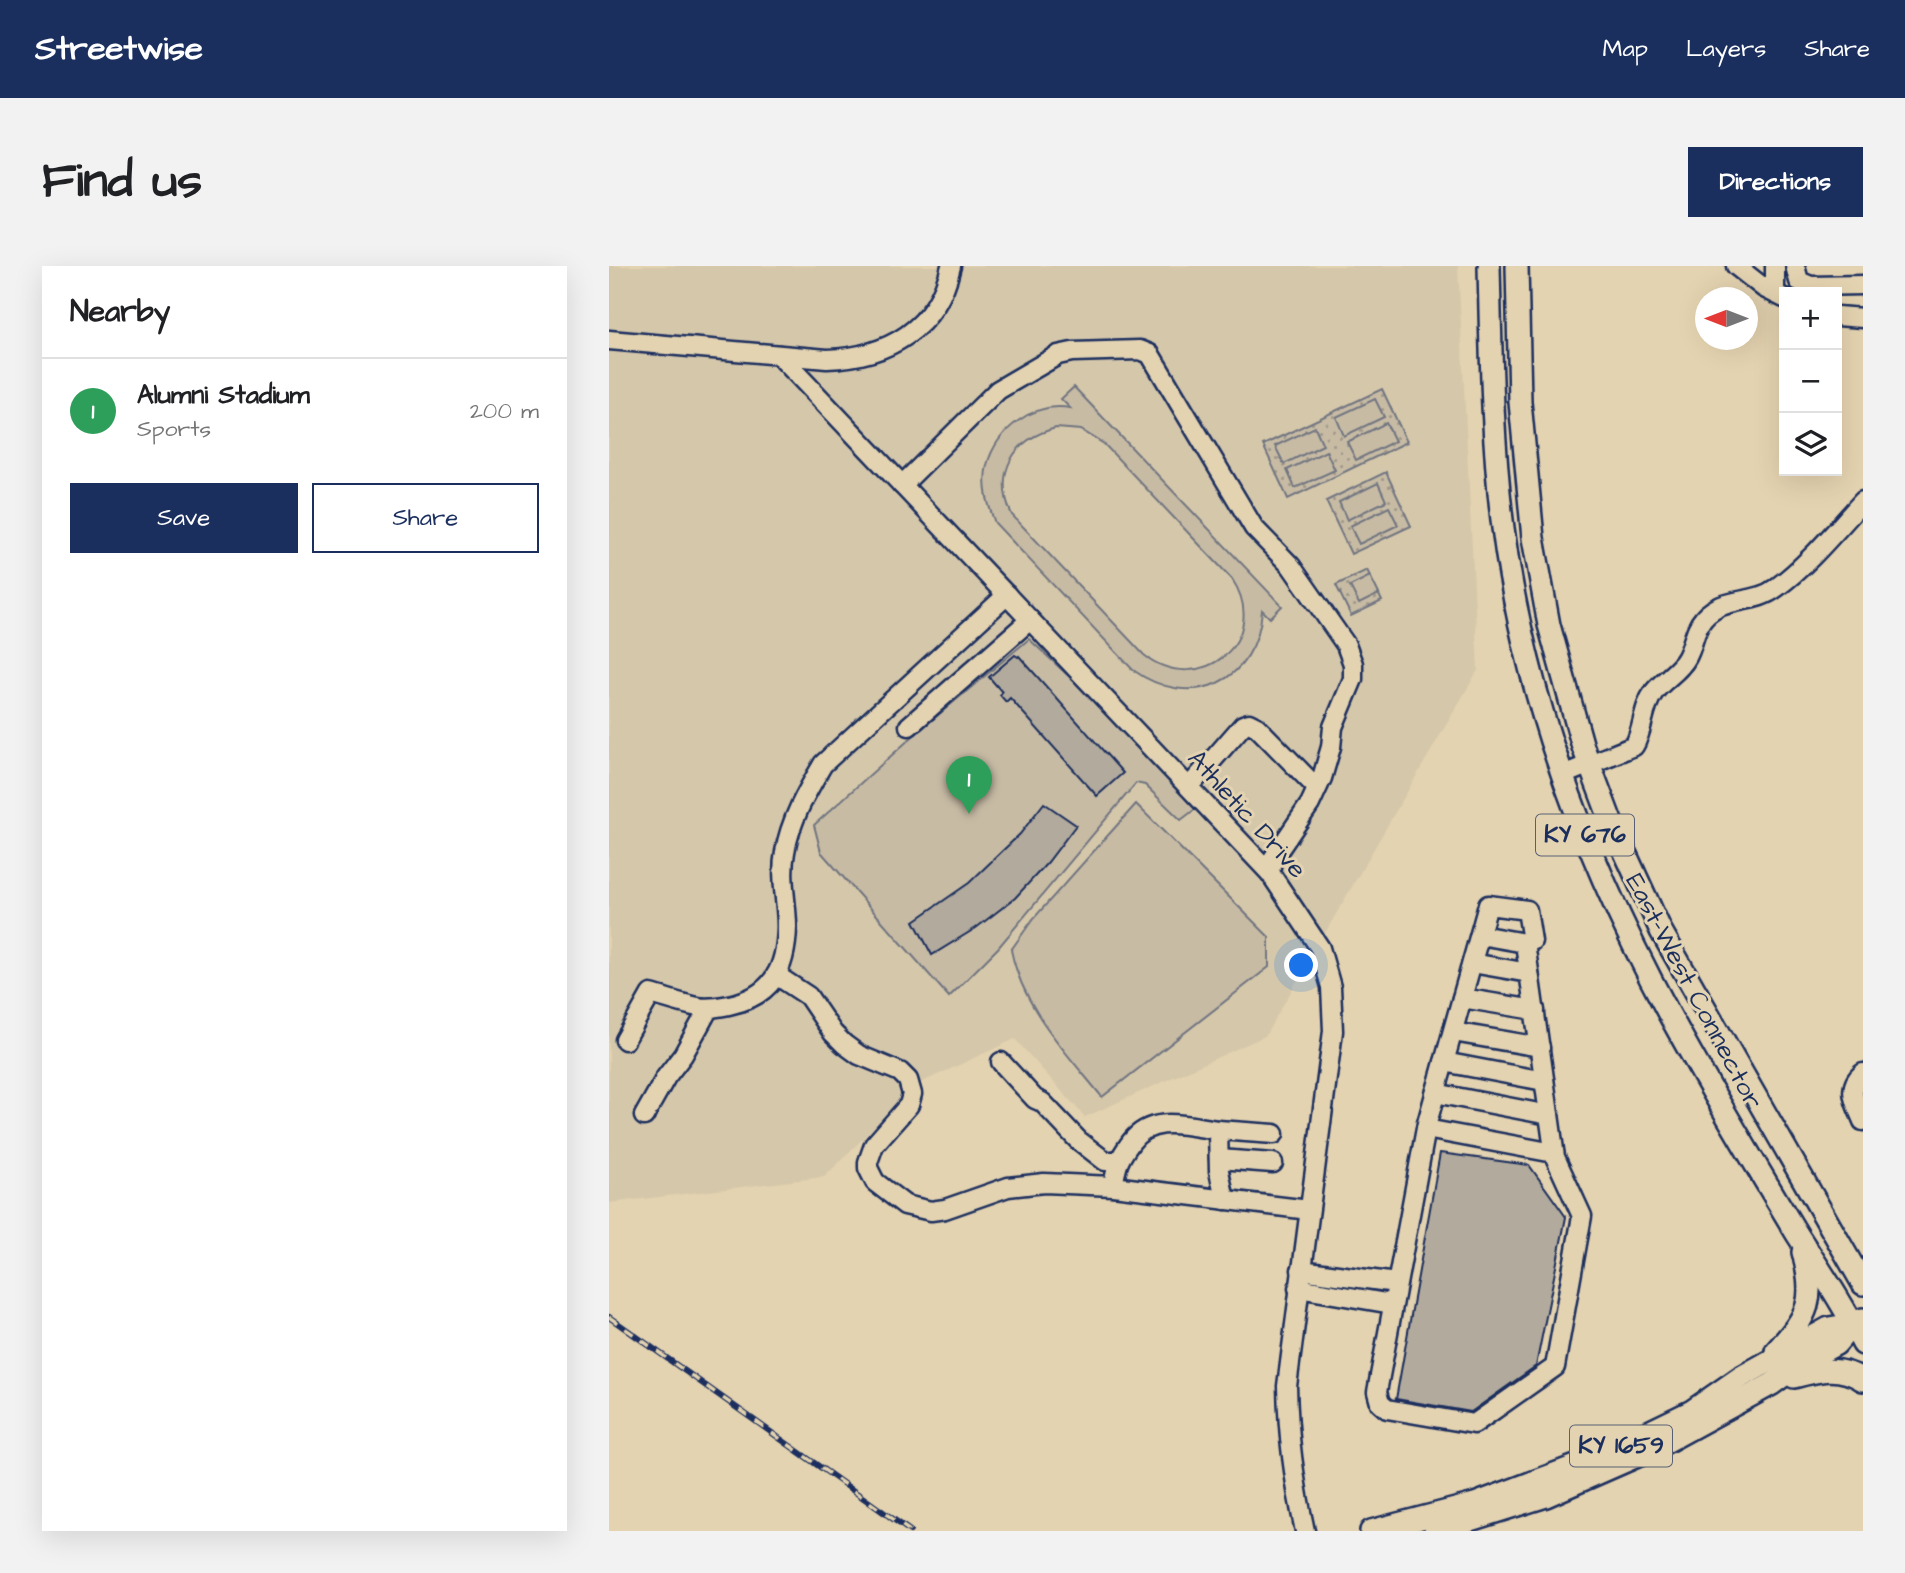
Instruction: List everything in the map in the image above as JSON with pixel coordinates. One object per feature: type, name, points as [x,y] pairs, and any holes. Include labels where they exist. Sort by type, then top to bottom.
[{"type":"main road","name":"East-West Connector","points":[[1489,266],[1494,443],[1503,531],[1529,661],[1563,775],[1597,864],[1649,976],[1737,1134],[1799,1236],[1858,1321],[1863,1344]]},
{"type":"main road","name":"East-West Connector","points":[[1517,266],[1520,402],[1533,538],[1559,667],[1590,765],[1627,861],[1661,932],[1863,1284]]},
{"type":"main road","points":[[1768,1374],[1809,1305],[1809,1275],[1799,1236]]},
{"type":"main road","name":"KY 1659","points":[[1435,1531],[1583,1481],[1681,1435],[1829,1328],[1858,1321]]},
{"type":"main road","points":[[1768,1374],[1824,1370],[1847,1372],[1863,1380]]},
{"type":"main road","name":"KY 1659","points":[[1371,1531],[1475,1504],[1589,1461],[1768,1374]]},
{"type":"street","points":[[609,340],[779,355],[843,358],[873,353],[908,334],[926,317],[941,294],[951,266]]},
{"type":"street","points":[[1736,266],[1779,296]]},
{"type":"street","points":[[1775,266],[1779,296]]},
{"type":"street","points":[[1795,266],[1799,281],[1811,286],[1863,285]]},
{"type":"street","points":[[1842,316],[1863,318]]},
{"type":"street","points":[[902,485],[998,390],[1058,355],[1072,352],[1140,350],[1150,354],[1254,528],[1291,566],[1346,645],[1353,664],[1353,679],[1333,727],[1331,747],[1317,788],[1310,804],[1272,860],[1270,873]]},
{"type":"street","name":"Athletic Drive","points":[[779,355],[1270,873],[1320,948],[1331,987],[1333,1031],[1287,1386],[1288,1438],[1305,1531]]},
{"type":"street","points":[[1563,775],[1634,746],[1640,736],[1647,704],[1655,690],[1687,659],[1697,626],[1704,617],[1716,607],[1737,600],[1756,598],[1776,589],[1863,501]]},
{"type":"street","points":[[625,1040],[651,994],[709,1008],[745,1001],[765,991],[776,975],[784,954],[787,925],[783,888],[785,850],[806,792],[823,764],[1007,595]]},
{"type":"street","points":[[909,726],[1030,620]]},
{"type":"street","points":[[1188,787],[1243,725],[1249,723],[1257,727],[1317,788]]},
{"type":"street","points":[[1480,935],[1525,943],[1532,941],[1527,910],[1488,905],[1426,1129],[1377,1392],[1380,1403],[1387,1409],[1473,1424],[1555,1367],[1581,1216],[1555,1153],[1525,943]]},
{"type":"street","points":[[1472,963],[1529,973]]},
{"type":"street","points":[[776,975],[808,996],[844,1044],[859,1055],[900,1072],[908,1080],[912,1094],[909,1105],[874,1145],[868,1162],[875,1182],[901,1202],[931,1211],[1008,1188],[1044,1182],[1113,1186],[1309,1210]]},
{"type":"street","points":[[1462,998],[1535,1010]]},
{"type":"street","points":[[644,1115],[666,1077],[683,1055],[709,1008]]},
{"type":"street","points":[[1453,1032],[1540,1046]]},
{"type":"street","points":[[1001,1062],[1078,1140],[1105,1161],[1118,1161]]},
{"type":"street","points":[[1444,1062],[1544,1081]]},
{"type":"street","points":[[1863,1073],[1856,1080],[1852,1091],[1863,1121]]},
{"type":"street","points":[[1436,1093],[1549,1115]]},
{"type":"street","points":[[1113,1186],[1118,1161],[1136,1136],[1148,1126],[1162,1124],[1274,1134]]},
{"type":"street","points":[[1426,1129],[1555,1153]]},
{"type":"street","points":[[1217,1130],[1225,1200]]},
{"type":"street","points":[[1219,1159],[1273,1163]]},
{"type":"street","points":[[1301,1270],[1396,1283]]},
{"type":"street","points":[[1298,1288],[1392,1304]]},
{"type":"shaded area","points":[[609,266],[1458,266],[1478,670],[1265,1036],[1085,1117],[1015,1039],[918,1084],[824,1177],[609,1203]]},
{"type":"shaded area","points":[[1074,387],[1282,606],[1270,618],[1262,610],[1257,635],[1248,656],[1235,672],[1218,683],[1198,688],[1177,688],[1155,682],[1133,670],[995,523],[985,487],[987,465],[992,452],[1008,430],[1030,414],[1056,407],[1070,408],[1061,399]],"holes":[[[1056,428],[1081,430],[1104,444],[1232,579],[1242,601],[1243,622],[1237,641],[1224,656],[1207,666],[1187,670],[1165,667],[1144,655],[1012,515],[1007,500],[1006,472],[1018,449],[1028,440]]]},
{"type":"shaded area","points":[[1382,389],[1407,442],[1288,499],[1263,445]]},
{"type":"shaded area","points":[[1375,399],[1384,417],[1344,436],[1336,417]]},
{"type":"shaded area","points":[[1386,423],[1395,441],[1356,460],[1347,442]]},
{"type":"shaded area","points":[[1315,427],[1323,445],[1284,464],[1275,446]]},
{"type":"shaded area","points":[[1326,451],[1335,470],[1295,488],[1287,470]]},
{"type":"shaded area","points":[[1386,472],[1411,526],[1351,554],[1326,501]]},
{"type":"shaded area","points":[[1378,483],[1386,501],[1347,520],[1339,502]]},
{"type":"shaded area","points":[[1389,507],[1398,525],[1359,544],[1350,526]]},
{"type":"shaded area","points":[[1367,570],[1382,601],[1351,616],[1336,585]]},
{"type":"shaded area","points":[[1370,576],[1379,594],[1359,604],[1350,586]]},
{"type":"shaded area","points":[[1029,639],[1091,697],[1198,807],[1181,820],[1145,785],[1136,783],[998,948],[949,997],[821,852],[814,825],[912,737]]},
{"type":"shaded area","points":[[1136,804],[1269,937],[1269,967],[1102,1097],[1036,1011],[1025,992],[1011,950],[1033,919]]},
{"type":"building","points":[[1015,655],[1019,656],[1123,773],[1097,796],[1010,698],[1006,702],[1000,695],[1002,692],[989,677]]},
{"type":"building","points":[[1044,803],[1076,825],[1048,862],[1015,898],[976,928],[932,955],[914,921],[969,883],[1020,834]]},
{"type":"building","points":[[1440,1153],[1529,1165],[1566,1217],[1536,1366],[1471,1412],[1396,1399]]},
{"type":"railway","points":[[609,1317],[910,1531]]},
{"type":"place","name":"Alumni Stadium","points":[[969,814]]}]
